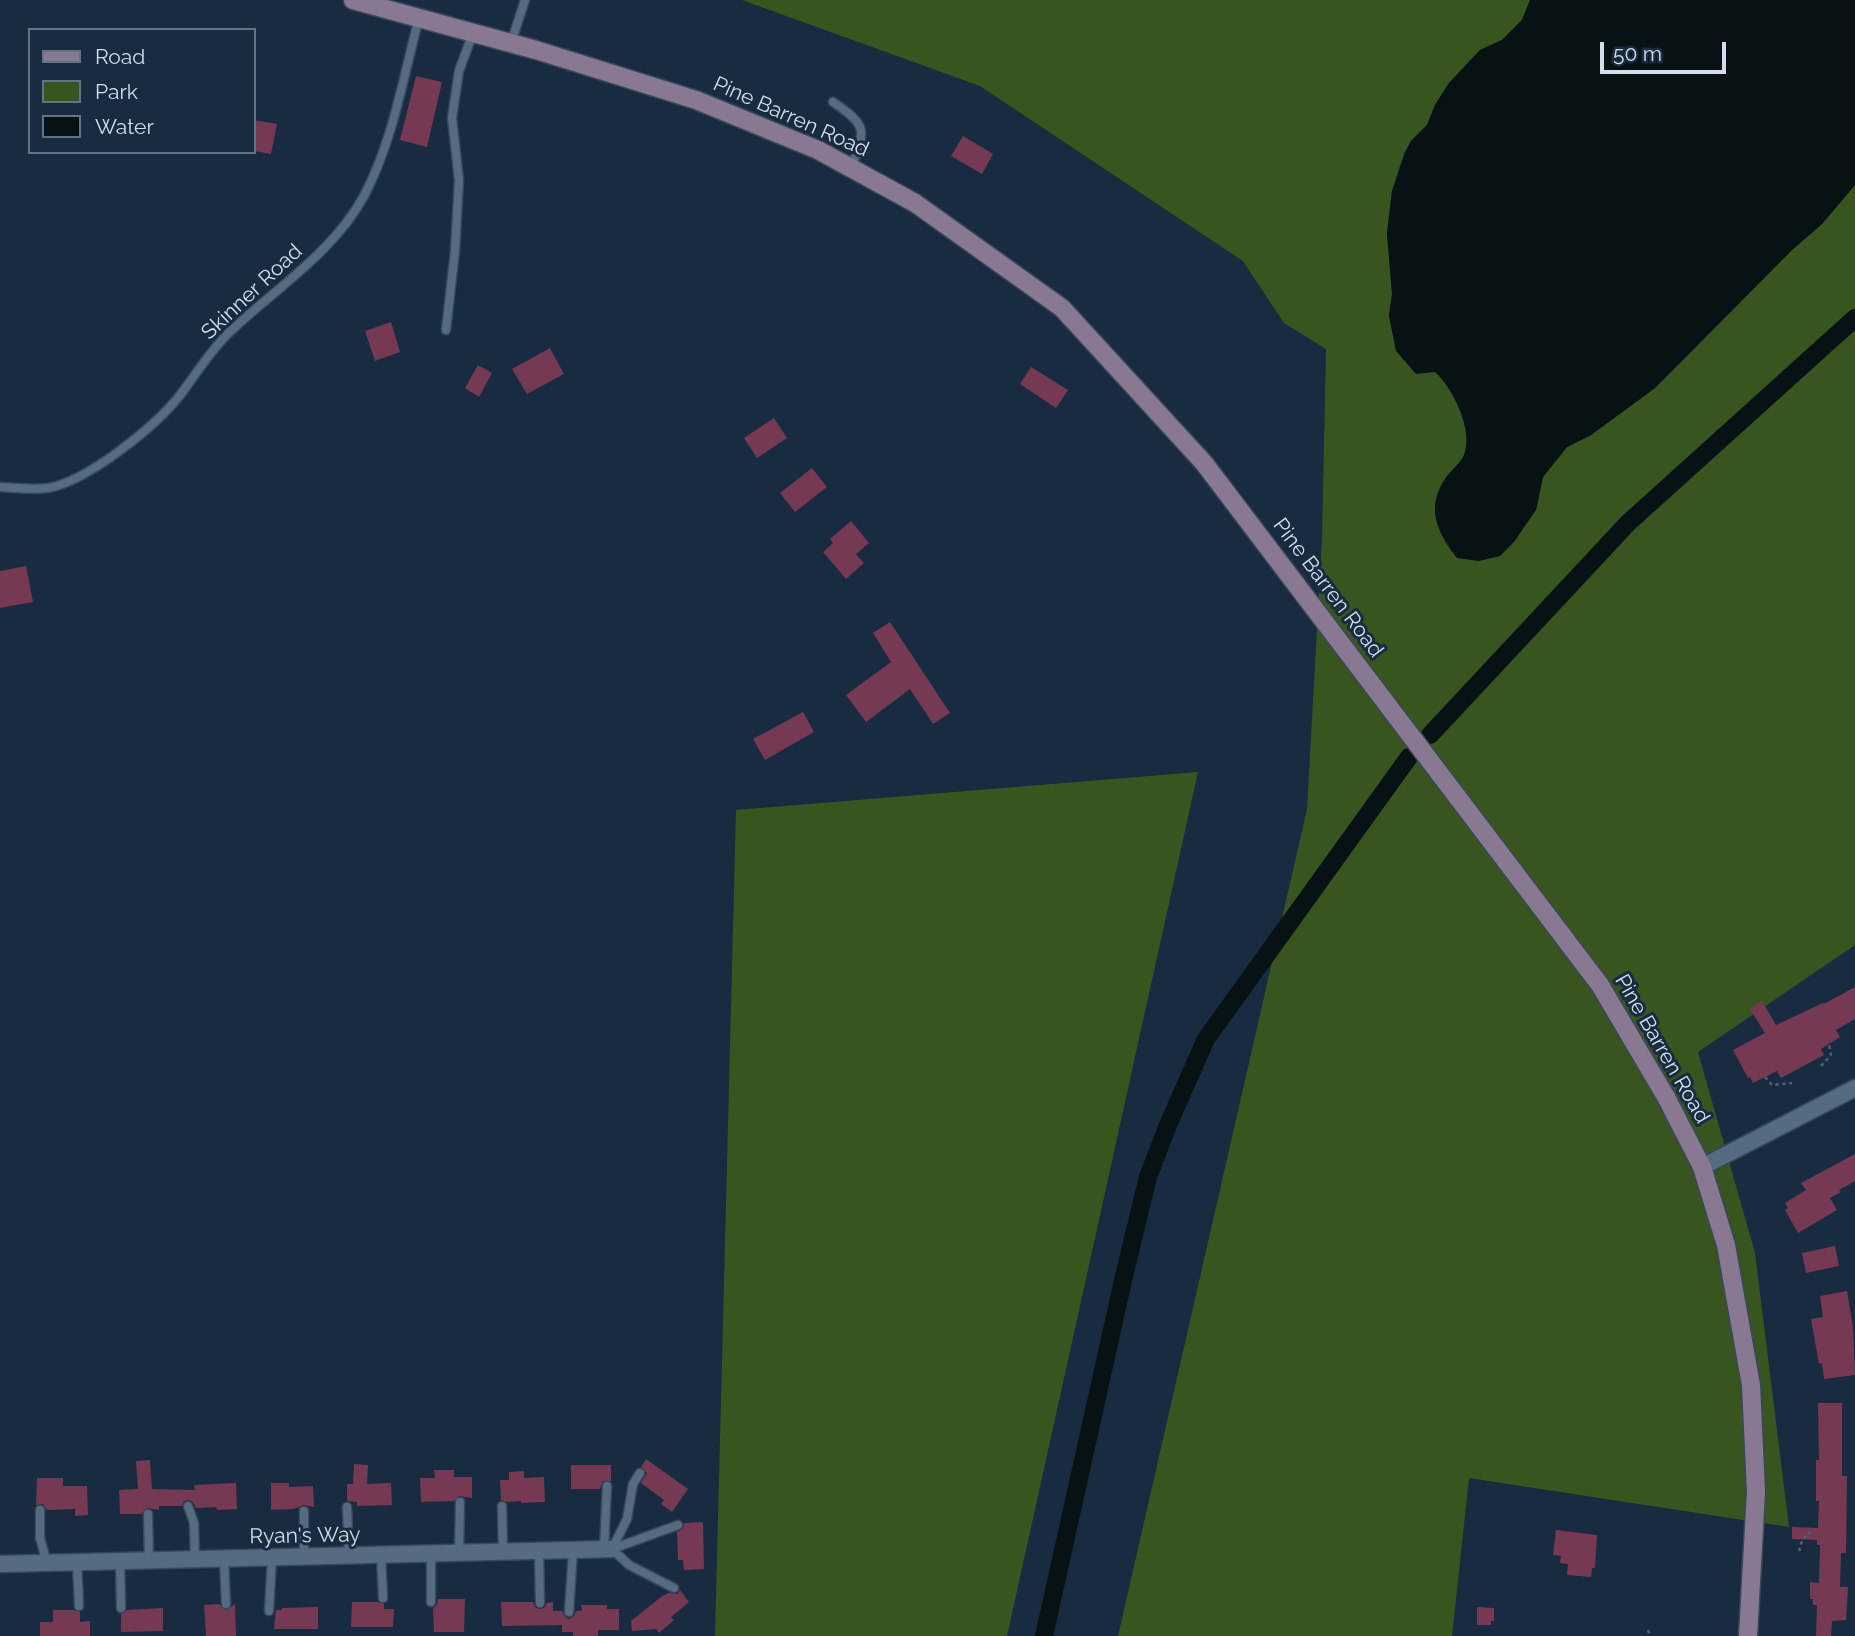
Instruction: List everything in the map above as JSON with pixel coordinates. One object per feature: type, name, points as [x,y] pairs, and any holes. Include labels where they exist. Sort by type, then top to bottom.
[{"type":"main road","name":"Pine Barren Road","points":[[353,0],[511,43],[696,100],[818,150],[915,203],[1062,308],[1204,463],[1600,985],[1667,1097],[1702,1167],[1726,1245],[1751,1385],[1756,1492],[1748,1636]]},
{"type":"street","points":[[1702,1167],[1855,1088]]},
{"type":"street","name":"Ryan's Way","points":[[0,1564],[608,1549]]},
{"type":"lane","points":[[511,43],[525,0]]},
{"type":"lane","name":"Skinner Road","points":[[0,487],[46,488],[67,483],[94,468],[153,423],[179,396],[208,355],[233,329],[312,261],[336,236],[363,197],[386,148],[419,18]]},
{"type":"lane","points":[[446,330],[455,251],[459,180],[452,118],[460,71],[473,33]]},
{"type":"lane","points":[[833,103],[856,118],[860,127],[862,140],[851,169]]},
{"type":"lane","points":[[608,1549],[627,1519],[633,1484],[640,1472]]},
{"type":"lane","points":[[607,1486],[608,1549]]},
{"type":"lane","points":[[458,1553],[460,1502]]},
{"type":"lane","points":[[188,1506],[194,1523],[195,1559]]},
{"type":"lane","points":[[502,1506],[503,1552]]},
{"type":"lane","points":[[347,1507],[349,1556]]},
{"type":"lane","points":[[40,1510],[40,1538],[47,1563]]},
{"type":"lane","points":[[304,1511],[304,1557]]},
{"type":"lane","points":[[148,1514],[149,1560]]},
{"type":"lane","points":[[608,1549],[678,1525]]},
{"type":"lane","points":[[608,1549],[629,1566],[674,1588]]},
{"type":"lane","points":[[569,1612],[573,1550]]},
{"type":"lane","points":[[539,1551],[540,1603]]},
{"type":"lane","points":[[430,1602],[431,1553]]},
{"type":"lane","points":[[381,1555],[383,1598]]},
{"type":"lane","points":[[269,1611],[272,1558]]},
{"type":"lane","points":[[224,1559],[226,1604]]},
{"type":"lane","points":[[120,1561],[121,1608]]},
{"type":"lane","points":[[77,1562],[79,1606]]},
{"type":"path","points":[[1821,1066],[1832,1052],[1829,1045]]},
{"type":"path","points":[[1765,1077],[1772,1084],[1792,1083]]},
{"type":"path","points":[[1800,1551],[1807,1533],[1813,1532]]},
{"type":"path","points":[[1648,1630],[1650,1636]]},
{"type":"green space","points":[[742,0],[1530,0],[1522,20],[1502,40],[1480,50],[1449,83],[1435,105],[1427,125],[1411,141],[1404,153],[1392,191],[1387,233],[1392,294],[1389,316],[1442,379],[1462,415],[1466,434],[1465,453],[1445,479],[1536,510],[1543,477],[1567,447],[1591,435],[1655,388],[1793,249],[1822,224],[1855,185],[1855,945],[1698,1052],[1755,1253],[1789,1527],[1469,1478],[1452,1636],[1118,1636],[1307,809],[1322,538],[1326,349],[1284,323],[1243,261],[980,86]]},
{"type":"green space","points":[[1198,772],[1007,1636],[715,1636],[736,810]]},
{"type":"water","points":[[1530,0],[1855,0],[1855,185],[1822,224],[1793,249],[1655,388],[1591,435],[1567,447],[1543,477],[1536,510],[1514,542],[1500,556],[1479,561],[1457,558],[1443,538],[1436,518],[1436,498],[1440,487],[1464,455],[1464,422],[1455,399],[1442,379],[1435,372],[1416,374],[1396,351],[1389,316],[1392,294],[1387,233],[1392,191],[1411,141],[1427,125],[1435,105],[1449,83],[1480,50],[1502,40],[1522,20]]},
{"type":"building","points":[[416,76],[442,82],[427,147],[400,140]]},
{"type":"building","points":[[256,120],[277,124],[271,154],[256,151]]},
{"type":"building","points":[[963,136],[993,154],[982,174],[951,156]]},
{"type":"building","points":[[391,322],[400,352],[375,361],[365,331]]},
{"type":"building","points":[[550,348],[564,374],[527,394],[512,369]]},
{"type":"building","points":[[478,365],[492,373],[479,397],[465,388]]},
{"type":"building","points":[[1031,367],[1068,390],[1056,408],[1020,384]]},
{"type":"building","points":[[774,418],[787,438],[757,458],[744,438]]},
{"type":"building","points":[[812,468],[827,487],[795,512],[780,493]]},
{"type":"building","points":[[851,521],[869,543],[856,554],[864,563],[846,579],[823,552],[833,543],[830,539]]},
{"type":"building","points":[[26,566],[33,602],[0,608],[0,571]]},
{"type":"building","points":[[890,622],[950,713],[933,724],[910,689],[866,722],[846,695],[891,662],[873,633]]},
{"type":"building","points":[[803,712],[814,732],[765,760],[753,739]]},
{"type":"building","points":[[1855,987],[1855,1019],[1836,1030],[1840,1037],[1821,1049],[1824,1055],[1781,1078],[1777,1071],[1753,1083],[1750,1077],[1748,1078],[1733,1050],[1765,1033],[1750,1009],[1762,1001],[1776,1025]]},
{"type":"building","points":[[1855,1154],[1855,1181],[1830,1198],[1837,1210],[1798,1233],[1785,1210],[1788,1208],[1785,1203],[1806,1190],[1801,1183]]},
{"type":"building","points":[[1835,1246],[1839,1266],[1806,1273],[1802,1253]]},
{"type":"building","points":[[1847,1291],[1853,1327],[1855,1375],[1824,1379],[1811,1319],[1823,1317],[1820,1296]]},
{"type":"building","points":[[1818,1403],[1842,1403],[1842,1476],[1847,1476],[1846,1553],[1841,1553],[1840,1587],[1848,1587],[1846,1620],[1832,1621],[1831,1636],[1816,1636],[1817,1605],[1813,1605],[1813,1599],[1810,1599],[1810,1582],[1819,1583],[1820,1545],[1817,1545],[1817,1540],[1792,1539],[1792,1527],[1818,1528]]},
{"type":"building","points":[[646,1459],[688,1489],[672,1512],[661,1504],[664,1500],[641,1483],[647,1473],[641,1467]]},
{"type":"building","points":[[150,1460],[152,1489],[195,1490],[194,1485],[236,1483],[237,1509],[196,1508],[189,1500],[184,1501],[182,1506],[159,1506],[159,1510],[147,1508],[141,1514],[120,1514],[119,1490],[138,1489],[136,1461]]},
{"type":"building","points":[[354,1464],[368,1465],[367,1484],[391,1483],[392,1505],[357,1506],[357,1502],[347,1501],[347,1484],[353,1484]]},
{"type":"building","points":[[571,1465],[611,1465],[611,1481],[603,1481],[600,1489],[571,1489]]},
{"type":"building","points":[[434,1470],[454,1470],[454,1477],[472,1477],[472,1498],[459,1496],[454,1501],[421,1502],[420,1478],[435,1478]]},
{"type":"building","points":[[524,1471],[524,1478],[544,1477],[545,1502],[501,1500],[500,1480],[509,1480],[509,1472]]},
{"type":"building","points":[[37,1478],[63,1478],[63,1486],[87,1486],[88,1515],[75,1516],[75,1509],[47,1510],[43,1504],[36,1505]]},
{"type":"building","points":[[271,1483],[289,1483],[289,1487],[313,1486],[314,1507],[303,1505],[294,1509],[271,1510]]},
{"type":"building","points":[[703,1522],[704,1569],[684,1570],[683,1560],[678,1560],[677,1532],[683,1529],[684,1523]]},
{"type":"building","points":[[1556,1530],[1597,1535],[1595,1568],[1592,1568],[1591,1577],[1567,1575],[1568,1564],[1560,1563],[1561,1556],[1553,1555]]},
{"type":"building","points":[[680,1590],[689,1602],[671,1617],[674,1620],[659,1633],[656,1629],[632,1631],[631,1621],[661,1597],[668,1593],[677,1594]]},
{"type":"building","points":[[438,1599],[465,1599],[464,1632],[434,1632],[433,1608]]},
{"type":"building","points":[[352,1602],[378,1602],[384,1604],[384,1609],[394,1609],[393,1627],[351,1627]]},
{"type":"building","points":[[501,1602],[533,1602],[539,1609],[553,1602],[553,1611],[562,1611],[569,1619],[576,1611],[582,1611],[581,1605],[607,1605],[607,1609],[619,1609],[619,1630],[598,1630],[598,1636],[573,1636],[573,1632],[562,1632],[562,1625],[502,1626]]},
{"type":"building","points":[[219,1604],[226,1610],[235,1604],[236,1636],[206,1636],[204,1605]]},
{"type":"building","points":[[318,1607],[318,1629],[274,1629],[276,1610]]},
{"type":"building","points":[[1477,1607],[1494,1608],[1494,1621],[1491,1621],[1491,1625],[1477,1625]]},
{"type":"building","points":[[163,1608],[163,1631],[121,1632],[121,1614],[127,1610]]},
{"type":"building","points":[[53,1610],[80,1612],[80,1622],[90,1621],[90,1636],[40,1636],[40,1622],[53,1622]]},
{"type":"waterway","points":[[1430,735],[1628,523],[1855,318]]},
{"type":"waterway","points":[[1044,1636],[1148,1177],[1168,1125],[1206,1039],[1409,757]]}]
